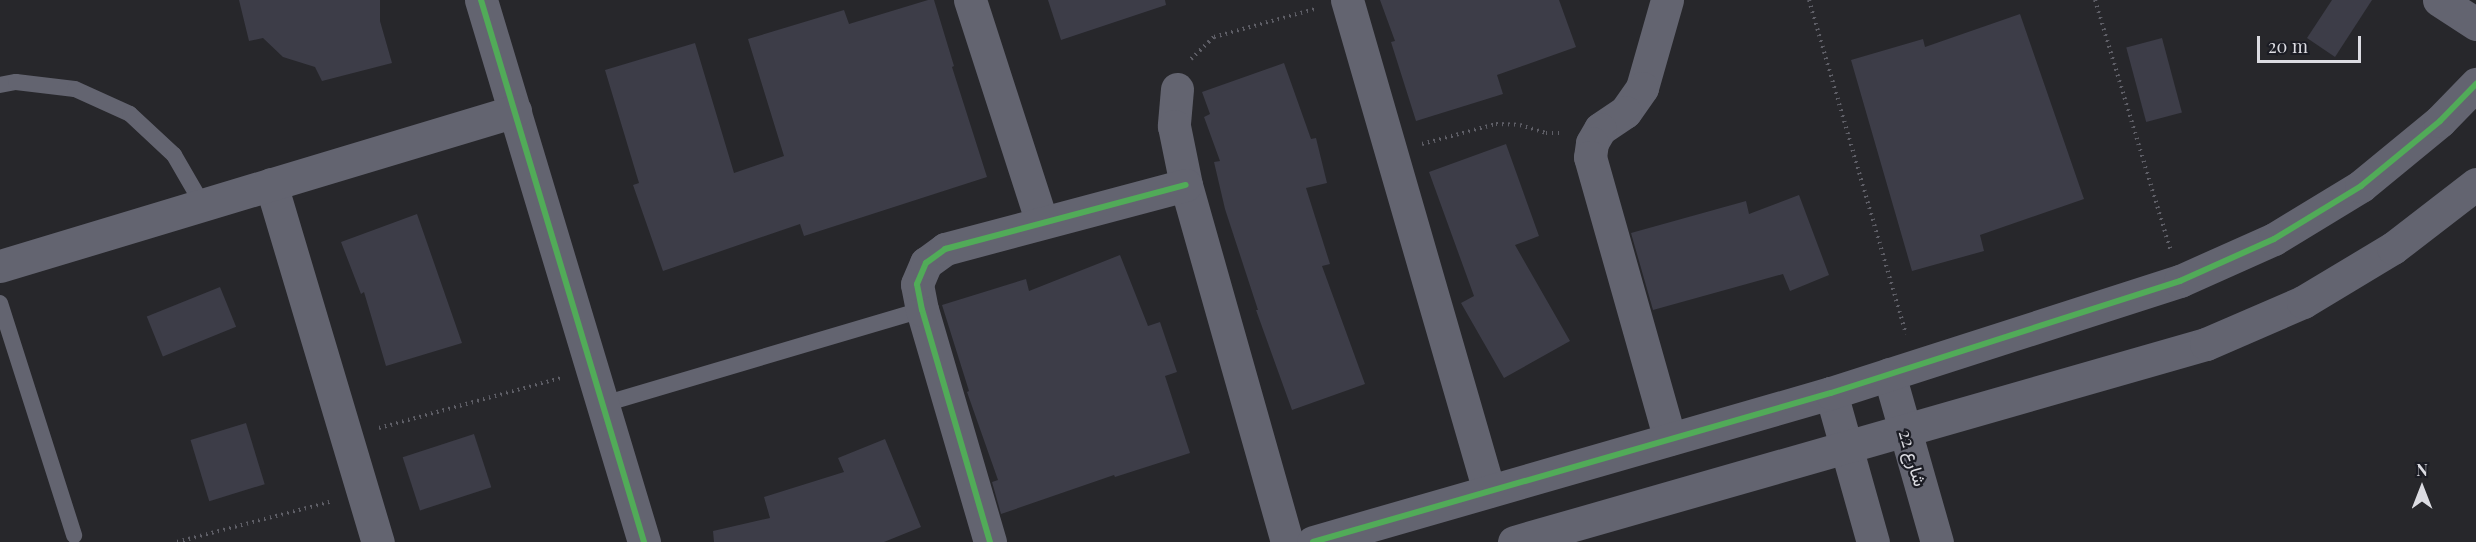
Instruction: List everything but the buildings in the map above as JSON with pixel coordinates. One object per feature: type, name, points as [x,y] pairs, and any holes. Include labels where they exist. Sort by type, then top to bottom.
[{"type":"street","points":[[481,0],[644,542]]},
{"type":"street","points":[[970,0],[1042,223]]},
{"type":"street","points":[[1348,0],[1489,491]]},
{"type":"street","points":[[1667,0],[1642,88],[1625,112],[1600,129],[1592,142],[1590,157],[1670,439]]},
{"type":"street","points":[[2439,0],[2476,24]]},
{"type":"street","points":[[1313,542],[1831,393],[2180,281],[2274,239],[2361,186],[2440,121],[2476,84]]},
{"type":"street","points":[[1177,89],[1174,126],[1186,185],[1287,542]]},
{"type":"street","points":[[0,266],[515,111]]},
{"type":"street","points":[[271,184],[378,542]]},
{"type":"street","points":[[1514,542],[2206,344],[2303,302],[2393,248],[2476,184]]},
{"type":"street","points":[[990,542],[922,310],[917,285],[926,263],[945,249],[1186,185]]},
{"type":"street","name":"شارع 22","points":[[1902,370],[1905,430],[1937,542]]},
{"type":"street","points":[[1831,393],[1873,542]]},
{"type":"lane","points":[[0,85],[16,82],[75,89],[130,114],[174,154],[203,205]]},
{"type":"lane","points":[[0,303],[74,535]]},
{"type":"lane","points":[[604,404],[922,310]]},
{"type":"path","points":[[1177,89],[1188,62],[1214,37],[1348,0]]},
{"type":"path","points":[[1809,0],[1902,370]]},
{"type":"path","points":[[2095,0],[2180,281]]},
{"type":"path","points":[[1391,152],[1496,124],[1520,125],[1555,133],[1572,134],[1600,129]]},
{"type":"path","points":[[347,437],[592,369]]},
{"type":"path","points":[[177,542],[364,493]]},
{"type":"cycle path","points":[[481,0],[644,542]]},
{"type":"cycle path","points":[[1313,542],[1831,393],[2180,281],[2274,239],[2361,186],[2440,121],[2476,84]]},
{"type":"cycle path","points":[[990,542],[922,310],[917,284],[926,263],[945,249],[1186,185]]}]
